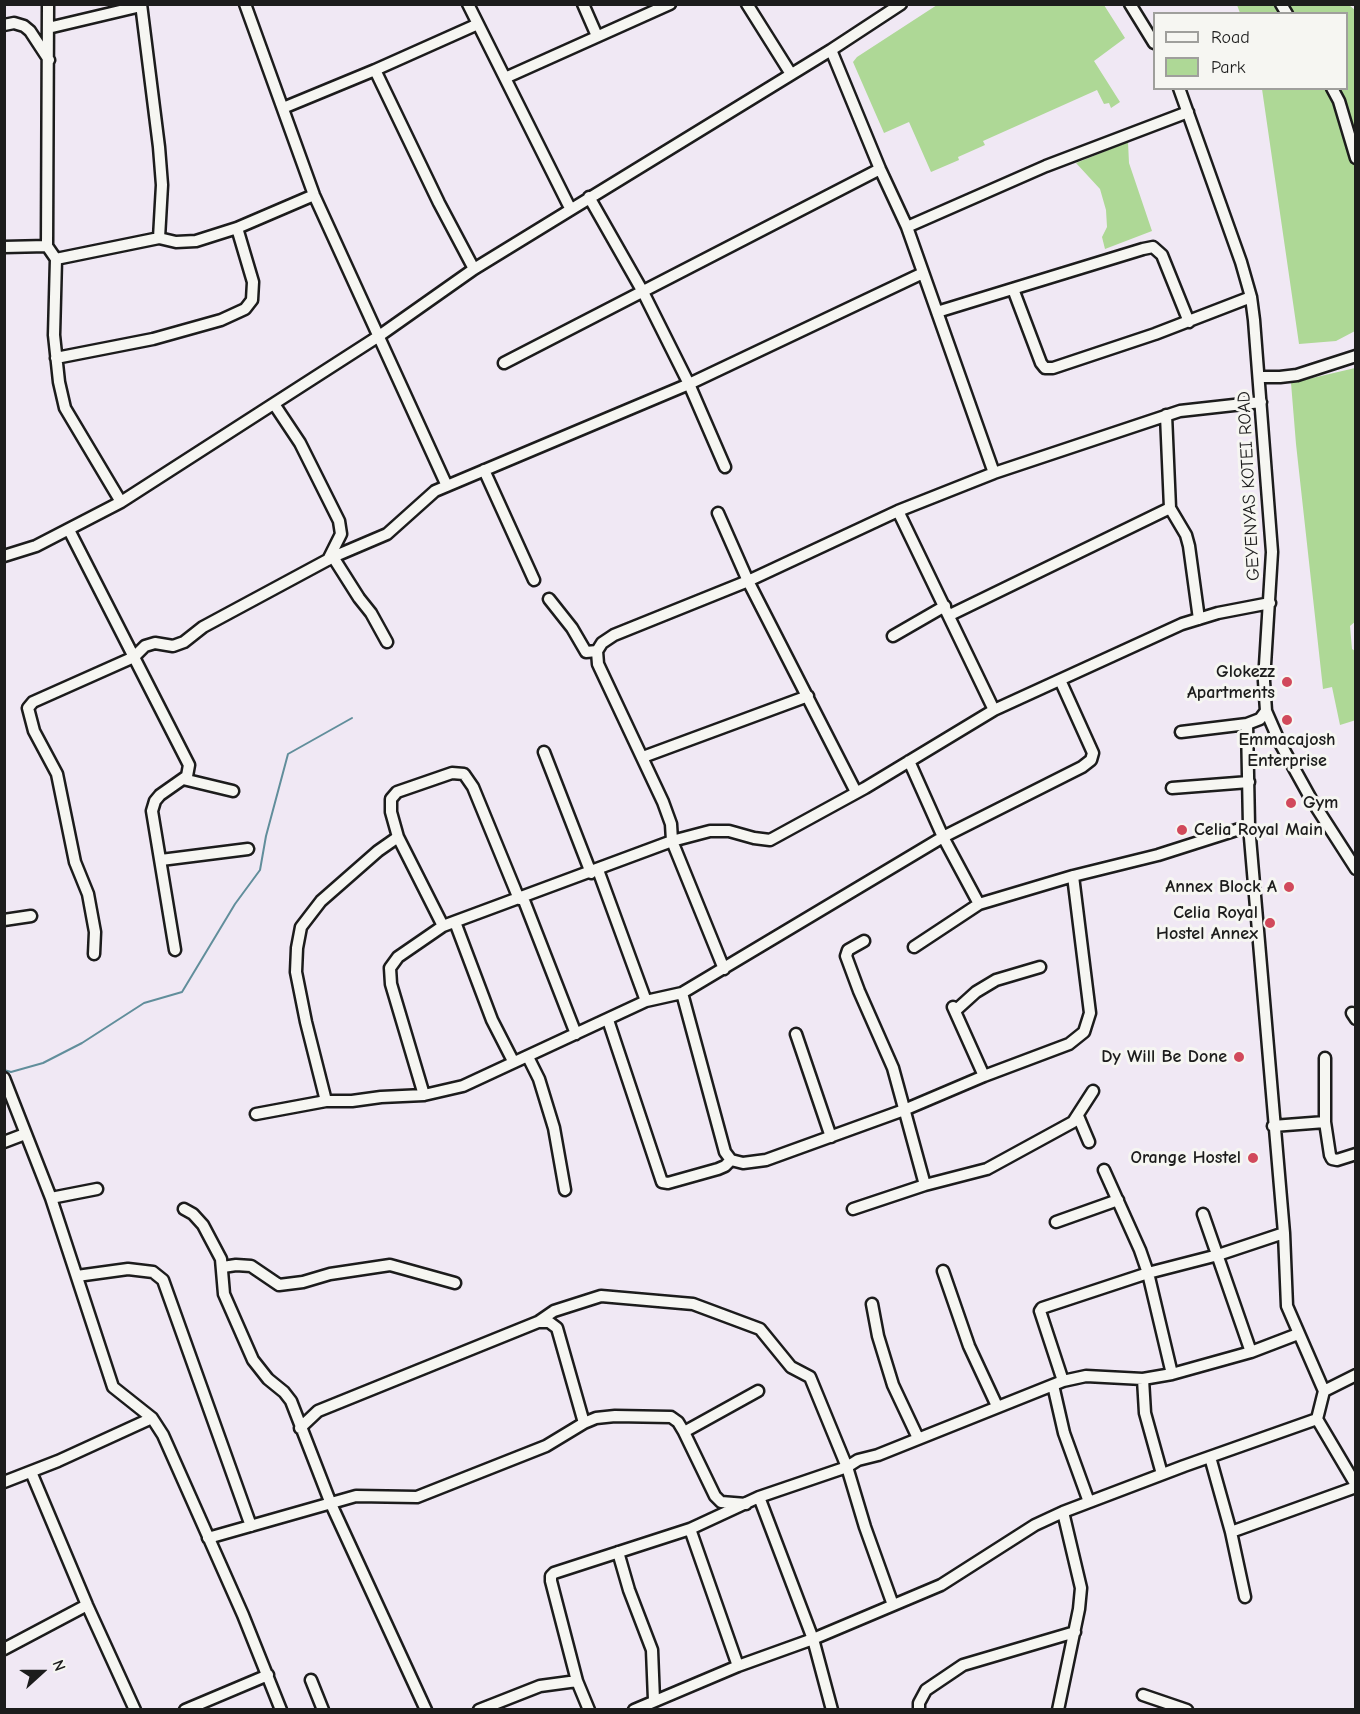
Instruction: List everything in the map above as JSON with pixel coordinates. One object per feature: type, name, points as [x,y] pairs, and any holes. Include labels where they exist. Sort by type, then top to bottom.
[{"type":"street","points":[[48,4],[47,246],[56,259],[54,335],[56,358],[65,408],[121,502]]},
{"type":"street","points":[[245,4],[314,195],[447,486]]},
{"type":"street","points":[[468,4],[570,208]]},
{"type":"street","points":[[583,4],[597,36]]},
{"type":"street","points":[[505,78],[670,4]]},
{"type":"street","points":[[747,4],[791,74]]},
{"type":"street","points":[[4,556],[36,546],[121,502],[379,336],[474,268],[831,50],[901,4]]},
{"type":"street","points":[[1130,4],[1153,40]]},
{"type":"street","points":[[48,28],[141,5],[162,185],[159,238]]},
{"type":"street","points":[[4,25],[14,23],[24,26],[30,31],[49,60]]},
{"type":"street","points":[[283,108],[478,24]]},
{"type":"street","points":[[831,50],[880,169],[907,227],[994,474]]},
{"type":"street","points":[[375,70],[439,203],[474,268]]},
{"type":"street","name":"GEYENYAS KOTEI ROAD","points":[[1180,90],[1241,262],[1251,297],[1260,377],[1272,542],[1264,681],[1266,711],[1280,744],[1311,799],[1356,869]]},
{"type":"street","points":[[1333,90],[1339,101],[1356,158]]},
{"type":"street","points":[[907,227],[1046,166],[1188,112]]},
{"type":"street","points":[[504,363],[880,169]]},
{"type":"street","points":[[56,259],[159,238],[176,242],[196,241],[237,228],[314,195]]},
{"type":"street","points":[[589,197],[643,292],[689,384],[724,467]]},
{"type":"street","points":[[56,358],[153,339],[220,320],[245,309],[252,300],[253,282],[237,228]]},
{"type":"street","points":[[4,247],[47,246]]},
{"type":"street","points":[[937,312],[1153,247],[1162,255],[1189,322]]},
{"type":"street","points":[[94,954],[95,932],[90,904],[75,862],[57,774],[34,731],[28,708],[33,702],[134,657],[145,646],[155,643],[173,646],[184,642],[203,627],[331,559],[387,534],[435,491],[689,384],[923,273]]},
{"type":"street","points":[[1013,289],[1045,368],[1053,368],[1189,322],[1251,297]]},
{"type":"street","points":[[1260,377],[1297,375],[1356,357]]},
{"type":"street","points":[[724,969],[672,842],[671,824],[643,757],[598,664],[597,651],[602,643],[614,635],[748,580],[898,511],[994,474],[1166,415],[1196,408],[1261,402]]},
{"type":"street","points":[[274,404],[300,443],[339,521],[341,534],[331,559]]},
{"type":"street","points":[[1166,415],[1170,508],[1186,535],[1189,546],[1199,619]]},
{"type":"street","points":[[484,470],[534,580]]},
{"type":"street","points":[[893,636],[1170,508]]},
{"type":"street","points":[[898,511],[994,710]]},
{"type":"street","points":[[718,513],[748,580],[856,792]]},
{"type":"street","points":[[69,530],[189,765],[189,771],[183,779],[160,795],[152,811],[175,950]]},
{"type":"street","points":[[331,559],[371,613],[387,642]]},
{"type":"street","points":[[549,599],[572,628],[586,652],[597,651]]},
{"type":"street","points":[[424,1095],[391,984],[390,968],[398,957],[443,927],[672,842],[710,831],[729,831],[770,840],[994,710],[1182,624],[1270,603]]},
{"type":"street","points":[[256,1114],[326,1101],[424,1095],[463,1086],[646,1001],[682,993],[943,837],[1091,760],[1093,753],[1060,680]]},
{"type":"street","points":[[643,757],[808,696]]},
{"type":"street","points":[[1181,732],[1247,724],[1260,719],[1266,711]]},
{"type":"street","points":[[1231,1532],[1356,1486],[1317,1419],[1324,1391],[1287,1306],[1284,1233],[1249,826],[1247,724]]},
{"type":"street","points":[[544,753],[595,872],[646,1001]]},
{"type":"street","points":[[909,760],[943,837],[980,904]]},
{"type":"street","points":[[443,927],[399,837],[391,812],[391,799],[397,792],[452,773],[464,774],[473,787],[521,898],[576,1034]]},
{"type":"street","points":[[183,779],[233,791]]},
{"type":"street","points":[[1172,788],[1249,782]]},
{"type":"street","points":[[914,947],[980,904],[1073,876],[1158,855],[1249,826]]},
{"type":"street","points":[[326,1101],[296,972],[301,927],[321,901],[378,851],[399,837]]},
{"type":"street","points":[[161,860],[248,849]]},
{"type":"street","points":[[682,993],[725,1152],[731,1160],[743,1163],[766,1160],[904,1110],[984,1076],[1070,1044],[1084,1032],[1090,1013],[1073,876]]},
{"type":"street","points":[[4,920],[32,916]]},
{"type":"street","points":[[455,922],[492,1020],[513,1061]]},
{"type":"street","points":[[864,940],[848,950],[846,956],[889,1058],[925,1185]]},
{"type":"street","points":[[984,1076],[953,1009],[996,980],[1040,967]]},
{"type":"street","points":[[608,1020],[662,1182],[669,1183],[718,1169],[731,1160]]},
{"type":"street","points":[[796,1034],[831,1137]]},
{"type":"street","points":[[528,1057],[539,1079],[554,1128],[565,1190]]},
{"type":"street","points":[[1325,1058],[1325,1122],[1328,1149],[1332,1159],[1337,1160],[1356,1154]]},
{"type":"street","points":[[4,1078],[51,1198],[113,1387],[152,1418],[163,1435],[268,1675],[281,1710]]},
{"type":"street","points":[[853,1209],[925,1185],[987,1169],[1031,1143],[1068,1125],[1078,1116],[1093,1091]]},
{"type":"street","points":[[1078,1116],[1089,1142]]},
{"type":"street","points":[[1273,1126],[1325,1122]]},
{"type":"street","points":[[4,1142],[25,1134]]},
{"type":"street","points":[[1104,1170],[1140,1250],[1172,1374]]},
{"type":"street","points":[[51,1198],[97,1189]]},
{"type":"street","points":[[1056,1222],[1118,1200]]},
{"type":"street","points":[[184,1209],[193,1214],[203,1225],[221,1259],[224,1294],[253,1360],[268,1379],[284,1392],[294,1409],[331,1504],[426,1710]]},
{"type":"street","points":[[1203,1214],[1251,1352]]},
{"type":"street","points":[[1089,1502],[1064,1433],[1058,1383],[1040,1311],[1042,1308],[1284,1233]]},
{"type":"street","points":[[223,1267],[251,1266],[279,1285],[390,1265],[455,1282]]},
{"type":"street","points":[[77,1276],[128,1269],[153,1272],[163,1280],[251,1526]]},
{"type":"street","points":[[943,1270],[969,1346],[997,1406]]},
{"type":"street","points":[[300,1428],[318,1411],[538,1322],[554,1311],[601,1296],[693,1304],[760,1329],[790,1367],[810,1377],[847,1467],[865,1527],[893,1605]]},
{"type":"street","points":[[872,1304],[878,1336],[893,1385],[918,1438]]},
{"type":"street","points":[[538,1322],[549,1322],[557,1328],[584,1423]]},
{"type":"street","points":[[589,1710],[577,1681],[551,1576],[554,1573],[690,1529],[759,1497],[847,1467],[858,1460],[879,1455],[1058,1383],[1086,1376],[1143,1379],[1172,1374],[1251,1352],[1298,1334]]},
{"type":"street","points":[[1324,1391],[1356,1375]]},
{"type":"street","points":[[1143,1379],[1145,1413],[1162,1474]]},
{"type":"street","points":[[684,1432],[758,1391]]},
{"type":"street","points":[[294,1409],[318,1411]]},
{"type":"street","points":[[208,1538],[356,1496],[417,1497],[546,1446],[596,1418],[615,1416],[643,1418],[662,1415],[671,1417],[678,1422],[684,1432],[715,1496],[721,1502],[747,1504]]},
{"type":"street","points":[[4,1482],[152,1418]]},
{"type":"street","points":[[634,1710],[941,1585],[1035,1525],[1063,1512],[1317,1419]]},
{"type":"street","points":[[1210,1457],[1221,1505],[1231,1532],[1245,1597]]},
{"type":"street","points":[[31,1472],[87,1605],[135,1710]]},
{"type":"street","points":[[759,1497],[813,1639],[832,1710]]},
{"type":"street","points":[[1058,1710],[1075,1632],[1081,1588],[1063,1512]]},
{"type":"street","points":[[690,1529],[738,1666]]},
{"type":"street","points":[[618,1552],[629,1590],[652,1650],[650,1704]]},
{"type":"street","points":[[4,1649],[87,1605]]},
{"type":"street","points":[[919,1710],[926,1690],[963,1665],[1075,1632]]},
{"type":"street","points":[[185,1710],[268,1675]]},
{"type":"street","points":[[311,1680],[323,1710]]},
{"type":"street","points":[[480,1710],[540,1686],[577,1681]]},
{"type":"street","points":[[1143,1695],[1186,1710]]},
{"type":"green space","points":[[937,5],[1104,5],[1125,38],[1094,61],[1120,102],[1111,108],[1109,103],[1104,104],[1097,90],[983,141],[985,145],[931,172],[909,122],[884,133],[853,62],[857,57]]},
{"type":"green space","points":[[1237,5],[1349,5],[1355,10],[1355,331],[1336,341],[1299,344],[1262,90],[1348,90],[1348,12],[1240,12]]},
{"type":"green space","points":[[1128,142],[1129,163],[1152,231],[1105,249],[1102,237],[1107,227],[1106,210],[1100,189],[1076,163]]},
{"type":"green space","points":[[1355,368],[1356,621],[1350,626],[1352,649],[1355,651],[1356,720],[1340,725],[1332,687],[1323,689],[1291,383]]},
{"type":"waterway","points":[[4,1070],[11,1072],[43,1063],[82,1043],[144,1003],[182,992],[235,904],[260,870],[266,836],[288,754],[352,718]]},
{"type":"place","name":"Glokezz Apartments","points":[[1287,682]]},
{"type":"place","name":"Emmacajosh Enterprise","points":[[1287,720]]},
{"type":"place","name":"Gym","points":[[1291,803]]},
{"type":"place","name":"Celia Royal Main","points":[[1182,830]]},
{"type":"place","name":"Annex Block A","points":[[1289,887]]},
{"type":"place","name":"Celia Royal Hostel Annex","points":[[1270,923]]},
{"type":"place","name":"Dy Will Be Done","points":[[1239,1057]]},
{"type":"place","name":"Orange Hostel","points":[[1253,1158]]}]
